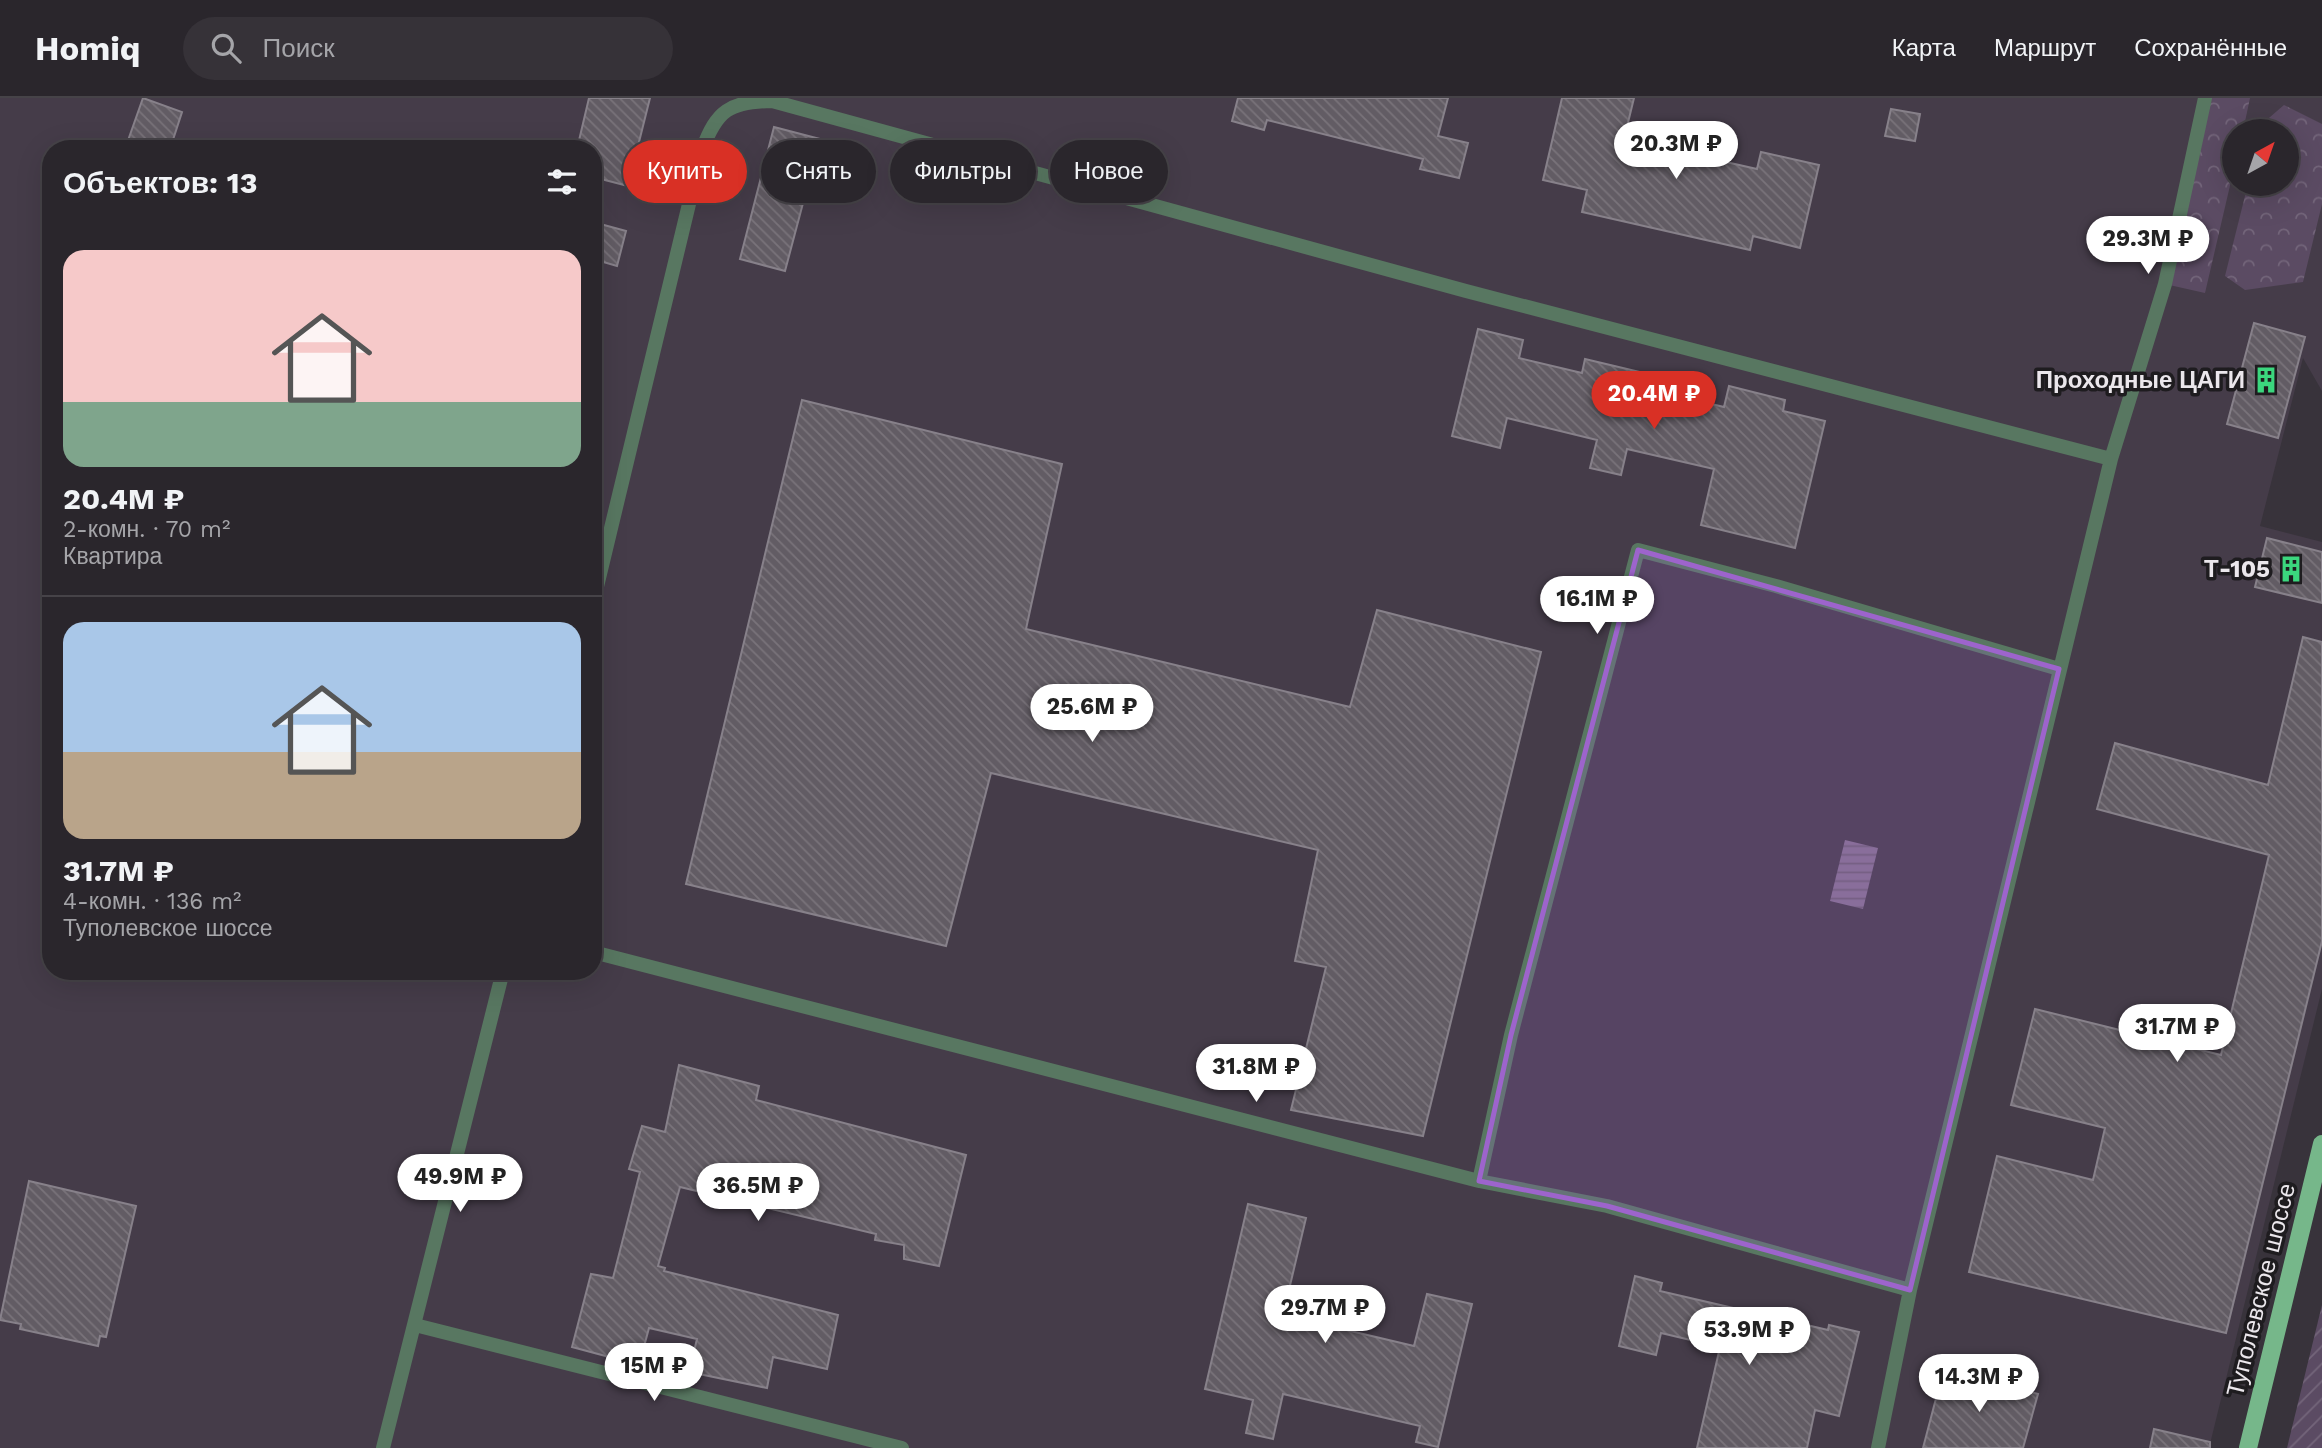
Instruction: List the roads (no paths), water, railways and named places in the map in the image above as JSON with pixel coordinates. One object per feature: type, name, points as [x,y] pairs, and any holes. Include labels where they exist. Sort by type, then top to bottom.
[{"type":"main road","name":"Туполевское шоссе","points":[[2248,1448],[2322,1144]]},
{"type":"street","points":[[1878,1448],[1910,1290],[2059,669],[2111,459],[2165,284],[2206,98]]},
{"type":"street","points":[[602,566],[702,150],[710,127],[724,111],[741,102],[772,101],[1466,291],[2111,459]]},
{"type":"street","points":[[1479,1181],[1510,1035],[1638,550],[1776,586],[2059,669]]},
{"type":"street","points":[[602,954],[1479,1181],[1607,1206],[1910,1290]]},
{"type":"street","points":[[383,1448],[501,980]]},
{"type":"street","points":[[415,1325],[902,1448]]},
{"type":"place","name":"Проходные ЦАГИ","points":[[2266,380]]},
{"type":"place","name":"Т-105","points":[[2291,569]]}]
